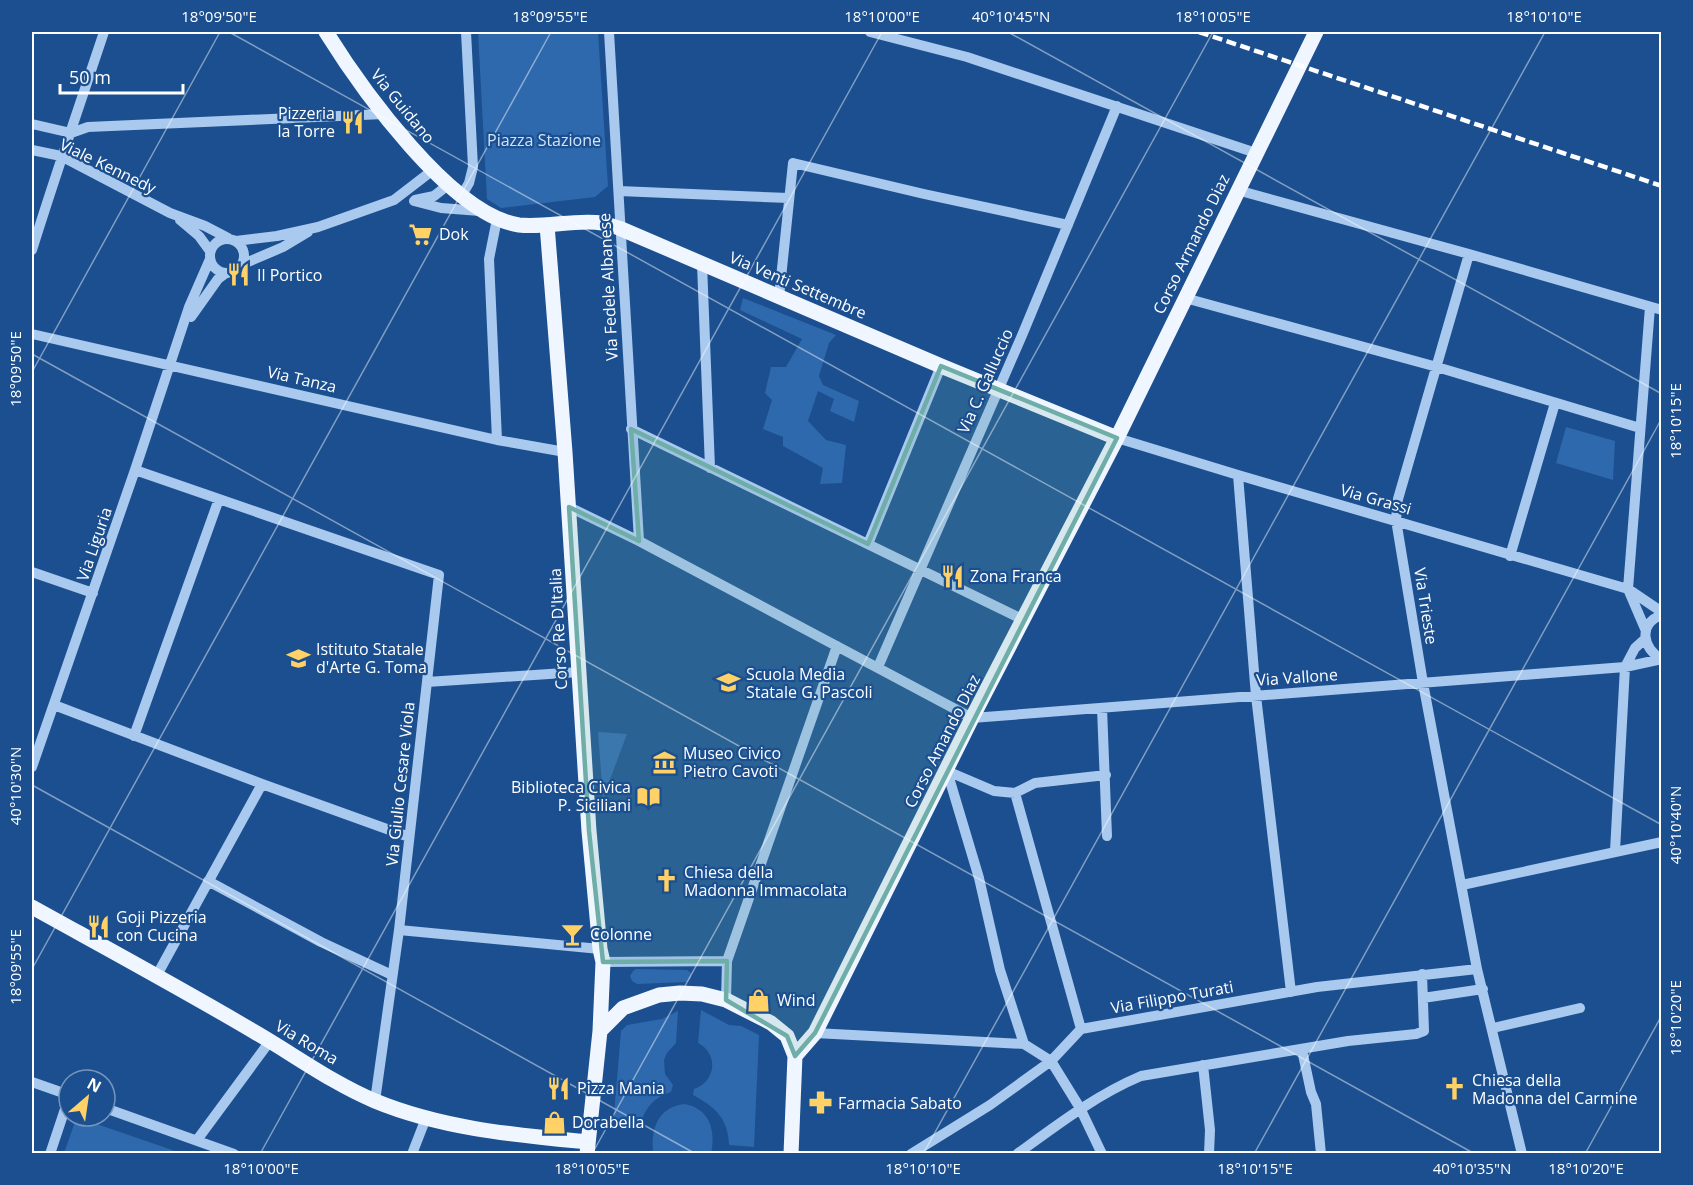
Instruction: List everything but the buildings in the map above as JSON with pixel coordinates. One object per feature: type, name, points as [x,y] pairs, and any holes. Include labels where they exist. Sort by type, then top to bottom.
[{"type":"main road","name":"Via Guidano","points":[[326,32],[346,64],[384,114],[433,170],[462,195]]},
{"type":"main road","name":"Corso Armando Diaz","points":[[1117,438],[1316,32]]},
{"type":"main road","name":"Via Venti Settembre","points":[[462,195],[480,210],[497,219],[519,225],[601,223],[620,228],[941,366],[1117,438]]},
{"type":"main road","name":"Corso Re D'Italia","points":[[547,225],[566,452],[589,831],[601,956],[600,1031],[587,1148]]},
{"type":"main road","name":"Corso Amando Diaz","points":[[795,1056],[815,1033],[972,718],[1117,438]]},
{"type":"main road","name":"Via Roma","points":[[32,907],[157,975],[375,1101],[426,1118],[488,1132],[587,1148]]},
{"type":"main road","points":[[600,1031],[623,1008],[659,995],[680,993],[702,994],[726,1000],[771,1023],[787,1036],[795,1056],[791,1154]]},
{"type":"street","points":[[32,250],[61,156],[71,133],[104,32]]},
{"type":"street","points":[[462,195],[469,183],[473,167],[466,32]]},
{"type":"street","name":"Via Fedele Albanese","points":[[609,32],[639,541]]},
{"type":"street","points":[[870,32],[967,57],[1256,153]]},
{"type":"street","name":"Via C. Galluccio","points":[[878,667],[1117,106]]},
{"type":"street","points":[[71,133],[88,127],[384,114]]},
{"type":"street","name":"Viale Kennedy","points":[[32,124],[71,133]]},
{"type":"street","name":"Viale Kennedy","points":[[32,150],[61,156],[170,213],[232,240]]},
{"type":"street","points":[[778,297],[792,163],[1068,225]]},
{"type":"street","points":[[394,201],[433,170]]},
{"type":"street","points":[[318,226],[283,247],[241,265],[235,271],[226,273],[213,266],[210,255],[214,244],[220,240],[277,236],[318,226],[394,201],[414,201],[434,196],[448,185]]},
{"type":"street","points":[[619,190],[789,198]]},
{"type":"street","points":[[1237,190],[1662,310]]},
{"type":"street","points":[[414,201],[441,208],[480,210]]},
{"type":"street","name":"Viale Kennedy","points":[[170,213],[199,236],[210,255]]},
{"type":"street","points":[[497,219],[489,259],[497,440]]},
{"type":"street","points":[[232,240],[242,248],[244,257],[241,265]]},
{"type":"street","name":"Via Trieste","points":[[1469,254],[1398,499],[1396,520],[1423,683],[1478,969],[1522,1154]]},
{"type":"street","name":"Via Liguria","points":[[32,767],[189,307],[210,255]]},
{"type":"street","points":[[702,264],[710,468]]},
{"type":"street","name":"Via Liguria","points":[[182,329],[212,286],[226,273]]},
{"type":"street","points":[[1185,298],[1437,367],[1640,428]]},
{"type":"street","points":[[1650,307],[1628,589],[1648,648],[1653,655],[1662,659]]},
{"type":"street","name":"Via Tanza","points":[[32,334],[497,440],[566,452]]},
{"type":"street","points":[[868,544],[941,366]]},
{"type":"street","points":[[1510,555],[1555,403]]},
{"type":"street","points":[[631,429],[1024,620]]},
{"type":"street","name":"Via Grassi","points":[[1117,438],[1628,589],[1662,614]]},
{"type":"street","name":"Via Giulio Cesare Viola","points":[[135,470],[439,575],[399,930],[375,1101]]},
{"type":"street","points":[[1238,475],[1256,696],[1290,992]]},
{"type":"street","points":[[134,736],[219,499]]},
{"type":"street","points":[[569,507],[639,541],[972,718]]},
{"type":"street","points":[[32,572],[93,593]]},
{"type":"street","points":[[1615,851],[1625,667],[1650,623],[1662,614]]},
{"type":"street","points":[[726,1000],[727,961],[837,645]]},
{"type":"street","name":"Via Vallone","points":[[972,718],[1625,667],[1662,659]]},
{"type":"street","points":[[427,682],[579,672]]},
{"type":"street","points":[[54,705],[409,837]]},
{"type":"street","points":[[1102,708],[1107,836]]},
{"type":"street","points":[[946,771],[994,791],[1015,793],[1035,783],[1106,775]]},
{"type":"street","points":[[946,771],[979,878],[1000,970],[1024,1044]]},
{"type":"street","points":[[157,975],[262,784]]},
{"type":"street","points":[[911,1154],[990,1105],[1051,1061],[1081,1029],[1015,793]]},
{"type":"street","points":[[1462,885],[1662,842]]},
{"type":"street","points":[[208,881],[321,942],[392,975]]},
{"type":"street","points":[[399,930],[601,956],[727,961]]},
{"type":"street","name":"Via Filippo Turati","points":[[1081,1029],[1317,987],[1478,969]]},
{"type":"street","points":[[1017,1154],[1080,1108],[1115,1087],[1141,1076],[1348,1041],[1416,1034],[1424,1031],[1422,974]]},
{"type":"street","points":[[1423,998],[1483,989]]},
{"type":"street","points":[[1492,1028],[1580,1008]]},
{"type":"street","points":[[815,1033],[1024,1044],[1051,1061],[1080,1108],[1102,1154]]},
{"type":"street","points":[[197,1140],[270,1041]]},
{"type":"street","points":[[1302,1050],[1311,1092],[1316,1104],[1321,1154]]},
{"type":"street","points":[[1203,1065],[1210,1130],[1209,1154]]},
{"type":"street","points":[[32,1082],[57,1091]]},
{"type":"street","points":[[117,1112],[234,1154]]},
{"type":"street","points":[[412,1154],[426,1118]]},
{"type":"street","points":[[50,1154],[59,1128]]},
{"type":"highlighted area","points":[[941,366],[1117,438],[815,1033],[795,1056],[787,1036],[726,1000],[727,961],[603,962],[589,831],[569,507],[639,541],[631,429],[868,544]]},
{"type":"green space","name":"Piazza Stazione","points":[[478,32],[598,32],[608,186],[595,197],[501,208],[487,199]]},
{"type":"green space","points":[[743,298],[836,335],[829,343],[819,376],[823,385],[859,401],[854,422],[830,411],[834,399],[818,391],[808,421],[826,440],[846,445],[842,483],[820,484],[823,468],[783,446],[783,437],[763,429],[772,400],[765,393],[771,367],[786,367],[802,339],[740,310]]},
{"type":"green space","points":[[1566,427],[1615,441],[1613,480],[1556,463]]},
{"type":"green space","points":[[598,732],[627,734],[603,798]]},
{"type":"green space","points":[[636,969],[687,970],[691,973],[691,978],[687,982],[637,984],[630,976]]},
{"type":"green space","points":[[701,1010],[729,1025],[741,1026],[759,1035],[754,1147],[729,1145],[726,1127],[719,1114],[693,1095],[694,1089],[707,1080],[712,1067],[709,1054],[698,1043]]},
{"type":"green space","points":[[678,1011],[676,1043],[664,1060],[665,1074],[673,1085],[671,1092],[654,1101],[643,1116],[639,1128],[613,1126],[621,1031],[627,1025],[662,1019]]},
{"type":"green space","points":[[684,1104],[700,1110],[709,1122],[713,1137],[711,1153],[653,1153],[653,1136],[658,1121],[667,1110]]},
{"type":"green space","points":[[73,1128],[108,1128],[181,1153],[64,1153]]},
{"type":"railway","points":[[1199,32],[1662,186]]},
{"type":"place","name":"Pizzeria la Torre","points":[[353,122]]},
{"type":"place","name":"Dok","points":[[421,234]]},
{"type":"place","name":"Il Portico","points":[[239,275]]},
{"type":"place","name":"Zona Franca","points":[[952,576]]},
{"type":"place","name":"Istituto Statale d'Arte G. Toma","points":[[298,658]]},
{"type":"place","name":"Scuola Media Statale G. Pascoli","points":[[728,683]]},
{"type":"place","name":"Museo Civico Pietro Cavoti","points":[[665,762]]},
{"type":"place","name":"Biblioteca Civica P. Siciliani","points":[[649,796]]},
{"type":"place","name":"Chiesa della Madonna Immacolata","points":[[666,881]]},
{"type":"place","name":"Goji Pizzeria con Cucina","points":[[98,926]]},
{"type":"place","name":"Colonne","points":[[572,934]]},
{"type":"place","name":"Wind","points":[[759,1000]]},
{"type":"place","name":"Pizza Mania","points":[[559,1088]]},
{"type":"place","name":"Chiesa della Madonna del Carmine","points":[[1454,1089]]},
{"type":"place","name":"Farmacia Sabato","points":[[820,1103]]},
{"type":"place","name":"Dorabella","points":[[554,1122]]}]
